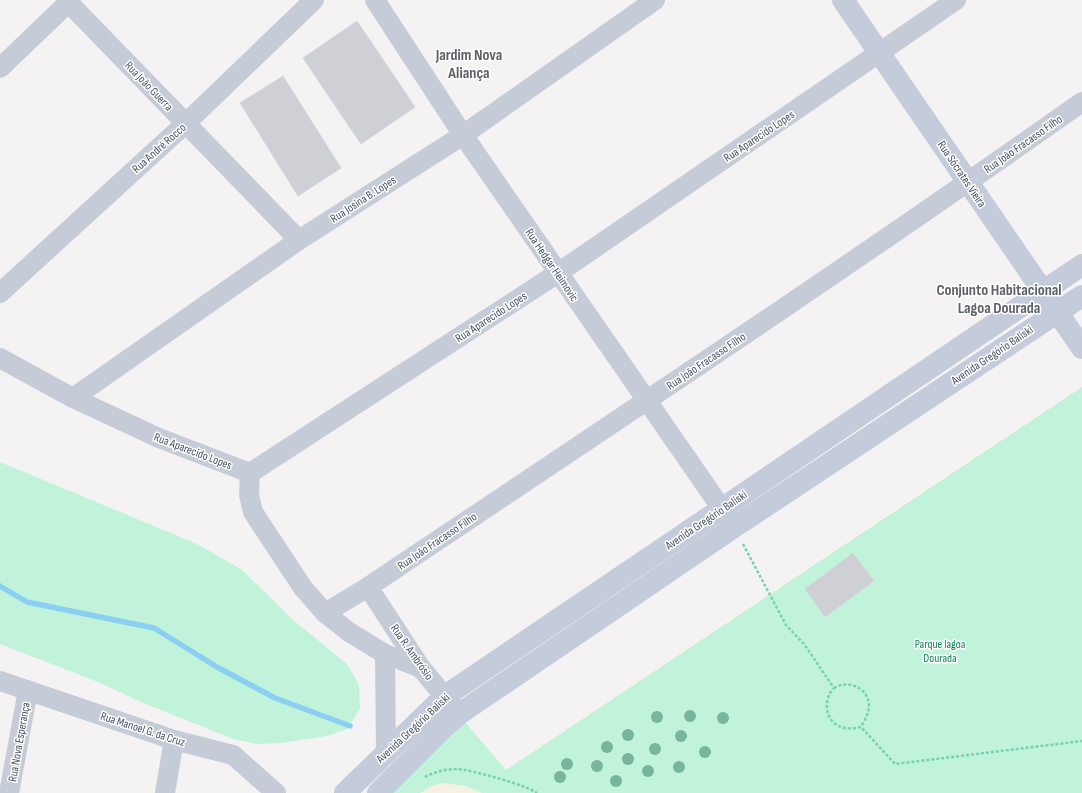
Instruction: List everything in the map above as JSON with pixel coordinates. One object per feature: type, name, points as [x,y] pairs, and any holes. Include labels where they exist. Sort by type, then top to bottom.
[{"type":"street","name":"Rua André Rocco","points":[[0,293],[185,124],[314,0]]},
{"type":"street","name":"Rua Hedgar Heimovic","points":[[375,0],[463,135],[646,402],[734,527]]},
{"type":"street","name":"Rua Josina B. Lopes","points":[[73,398],[299,240],[463,135],[655,0]]},
{"type":"street","name":"Rua Sócrates Vieira","points":[[843,0],[1056,313],[1082,348]]},
{"type":"street","name":"Rua Aparecido Lopes","points":[[0,358],[73,398],[159,438],[250,473],[558,273],[956,0]]},
{"type":"street","name":"Rua João Guerra","points":[[68,1],[185,124],[299,240]]},
{"type":"street","points":[[0,68],[68,1]]},
{"type":"street","name":"Rua João Fracasso Filho","points":[[325,613],[368,587],[646,402],[968,183],[1082,102]]},
{"type":"street","name":"Avenida Gregório Baliski","points":[[345,793],[445,696],[1082,265]]},
{"type":"street","name":"Avenida Gregório Baliski","points":[[378,793],[446,725],[459,714],[734,527],[1082,296]]},
{"type":"street","points":[[250,473],[249,495],[253,512],[303,588],[325,613],[349,632],[385,654],[421,668]]},
{"type":"street","name":"Rua R. Ambrósio","points":[[368,587],[421,668],[459,714]]},
{"type":"street","points":[[385,654],[386,754]]},
{"type":"street","name":"Rua Manoel G. da Cruz","points":[[0,681],[174,740],[233,755],[276,793]]},
{"type":"street","name":"Rua Nova Esperança","points":[[9,793],[28,690]]},
{"type":"street","points":[[165,793],[174,740]]},
{"type":"path","points":[[734,527],[786,625],[804,644],[834,688]]},
{"type":"path","points":[[848,684],[857,687],[867,696],[869,707],[867,716],[861,727],[844,728],[835,724],[825,708],[829,693],[834,688],[839,685],[848,684]]},
{"type":"path","points":[[861,727],[895,764],[1082,741]]},
{"type":"path","points":[[420,780],[432,773],[457,769],[504,781],[537,793]]},
{"type":"green space","name":"Parque lagoa Dourada","points":[[1082,387],[1082,793],[393,793],[464,721],[506,770]]},
{"type":"green space","points":[[0,462],[201,546],[242,570],[293,620],[347,664],[359,685],[360,709],[347,729],[327,736],[282,743],[257,744],[233,739],[141,702],[98,682],[0,644]]},
{"type":"sand","points":[[441,783],[466,786],[482,793],[420,793]]},
{"type":"building","points":[[357,21],[415,107],[361,144],[303,58]]},
{"type":"building","points":[[283,76],[341,168],[298,196],[240,103]]},
{"type":"building","points":[[853,553],[874,581],[825,617],[805,589]]},
{"type":"waterway","points":[[0,586],[27,602],[154,628],[217,667],[275,698],[350,726]]},
{"type":"district","name":"Jardim Nova Aliança","points":[[469,63]]},
{"type":"district","name":"Conjunto Habitacional Lagoa Dourada","points":[[999,298]]}]
